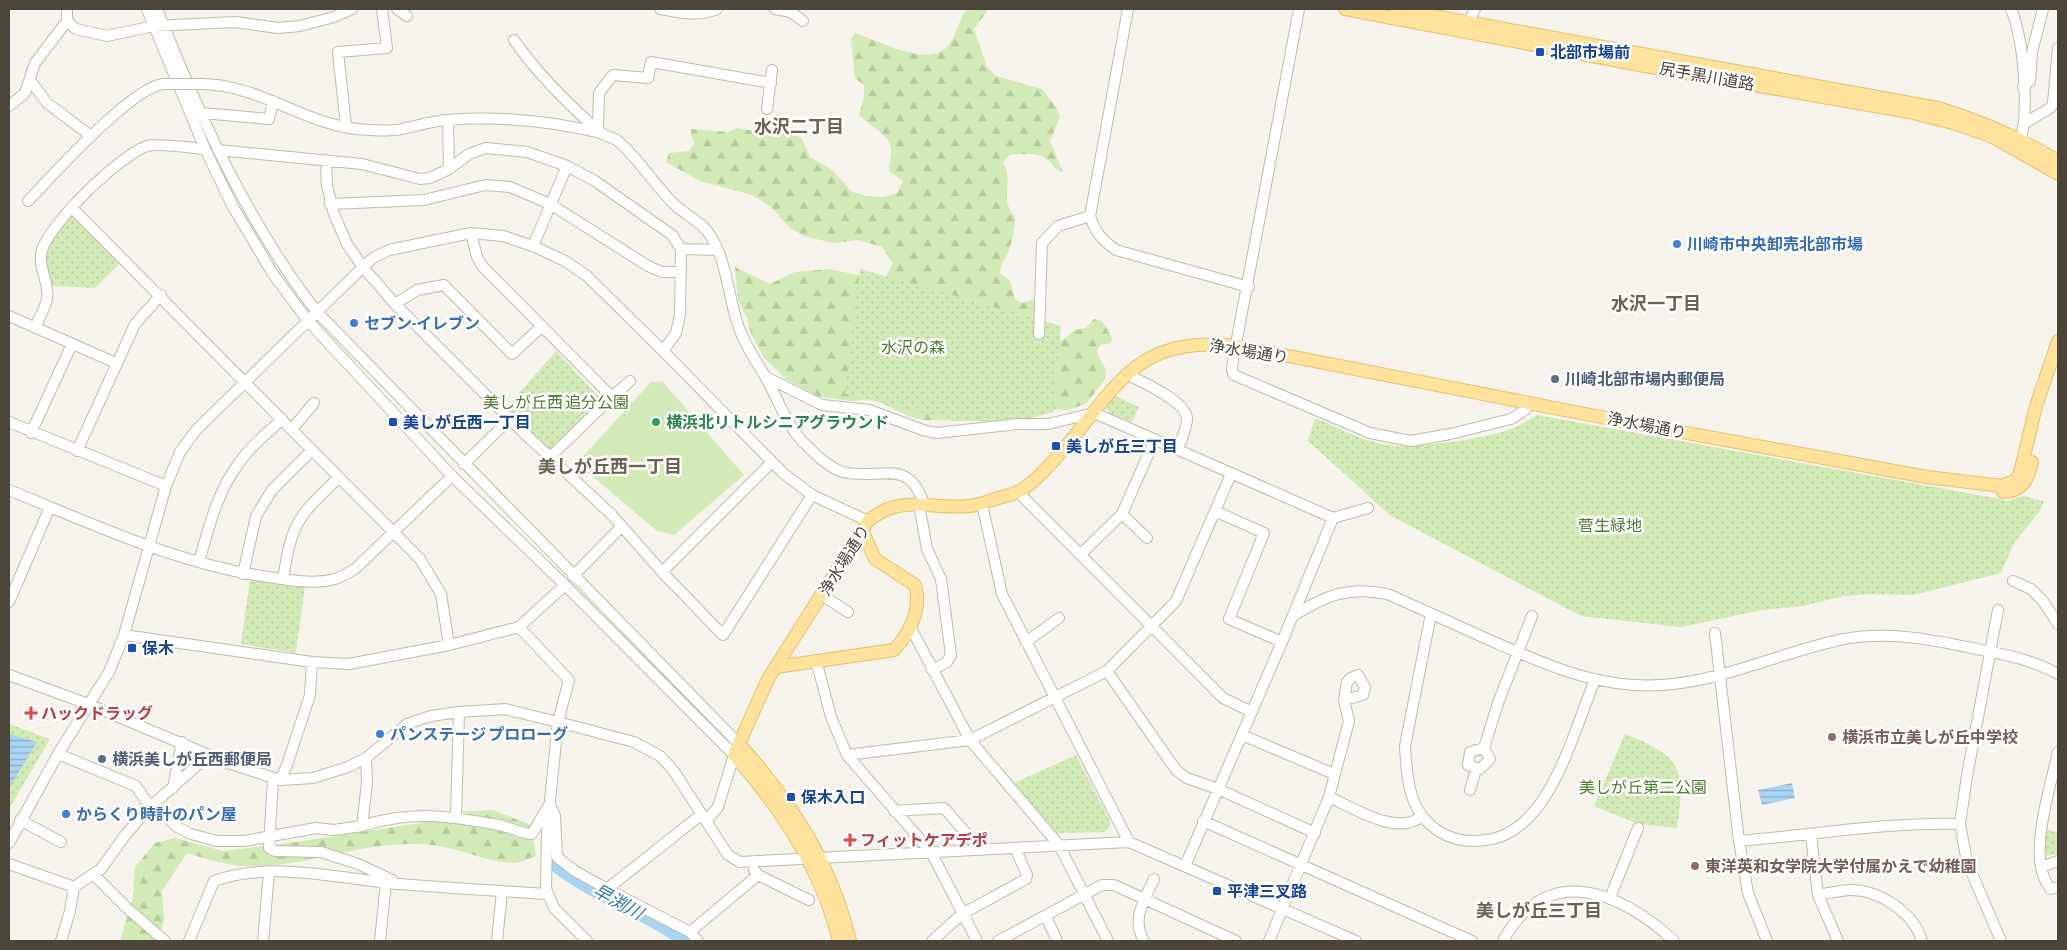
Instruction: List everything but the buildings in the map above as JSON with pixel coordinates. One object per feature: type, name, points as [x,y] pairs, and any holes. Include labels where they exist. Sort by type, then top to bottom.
[{"type":"main road","name":"尻手黒川道路","points":[[1345,9],[1645,66],[1908,112],[1953,123],[2020,144],[2058,174]]},
{"type":"main road","name":"尻手黒川道路","points":[[1396,9],[1914,103],[1967,117],[2058,161]]},
{"type":"main road","name":"浄水場通り","points":[[736,750],[768,680],[865,526],[880,511],[908,503],[956,507],[982,504],[1018,492],[1047,467],[1111,388],[1140,363],[1160,353],[1196,344],[1237,346],[1927,477],[2002,486],[2016,480],[2023,464],[2042,386],[2058,341]]},
{"type":"main road","points":[[776,667],[894,650],[904,640],[911,628],[917,600],[915,585],[875,559],[865,526]]},
{"type":"main road","points":[[736,750],[783,795],[814,859],[835,892],[850,941]]},
{"type":"main road","points":[[814,859],[839,941]]},
{"type":"street","points":[[9,106],[20,99],[30,80],[35,63],[67,21],[67,9]]},
{"type":"street","points":[[147,9],[159,26],[246,205],[286,271],[318,312],[736,750]]},
{"type":"street","points":[[157,9],[159,26],[205,149],[238,216],[273,274],[308,321],[452,476],[736,750]]},
{"type":"street","points":[[67,21],[76,29],[107,36],[159,26],[235,22],[278,28],[300,26],[334,17],[352,9]]},
{"type":"street","points":[[346,126],[338,52],[387,48],[382,9]]},
{"type":"street","points":[[397,9],[407,16]]},
{"type":"street","points":[[660,9],[688,14],[704,14],[717,9]]},
{"type":"street","points":[[774,9],[791,12],[803,21]]},
{"type":"street","points":[[1128,9],[1090,216],[1094,230],[1104,242],[1116,250],[1249,287]]},
{"type":"street","points":[[1299,9],[1232,371],[1234,375],[1370,433],[1411,441],[1511,419],[1525,410],[1530,403]]},
{"type":"street","points":[[1469,22],[1475,9]]},
{"type":"street","points":[[2011,9],[2019,31],[2023,88],[2025,123],[2020,144]]},
{"type":"street","points":[[2023,88],[2030,81],[2032,52],[2043,9]]},
{"type":"street","points":[[514,40],[532,66],[599,130],[617,140],[675,205],[702,225],[718,250],[738,325],[749,353],[766,377],[789,426],[807,446],[825,462],[842,472],[905,476],[919,488],[927,550],[940,579],[951,655],[947,662],[932,670]]},
{"type":"street","points":[[2025,123],[2056,100],[2058,48]]},
{"type":"street","points":[[599,130],[599,93],[613,75],[648,78],[651,62],[771,82]]},
{"type":"street","points":[[767,109],[772,70]]},
{"type":"street","points":[[30,80],[47,103],[91,136]]},
{"type":"street","points":[[28,201],[91,136],[136,98],[150,88],[163,84],[202,84],[237,88],[304,115],[355,129],[396,130],[448,120],[555,124],[599,130]]},
{"type":"street","points":[[202,113],[269,119],[273,101]]},
{"type":"street","points":[[448,120],[449,170]]},
{"type":"street","points":[[35,327],[47,300],[47,288],[42,272],[42,251],[56,225],[72,208],[119,163],[148,146],[205,149]]},
{"type":"street","points":[[218,150],[362,164],[420,179],[430,178],[449,170],[469,154],[486,148],[527,152],[567,166],[595,181],[672,235],[681,249],[680,315],[676,333],[663,350]]},
{"type":"street","points":[[326,161],[330,204],[347,244],[363,267],[395,304],[549,458],[622,526],[662,572],[723,635],[812,495]]},
{"type":"street","points":[[533,246],[567,166]]},
{"type":"street","points":[[330,204],[424,200],[485,185],[510,187],[550,204],[648,266],[662,272],[680,272]]},
{"type":"street","points":[[72,208],[420,559],[441,594],[449,645]]},
{"type":"street","points":[[1039,334],[1042,244],[1058,226],[1090,216]]},
{"type":"street","points":[[471,233],[477,258],[484,267],[612,397]]},
{"type":"street","points":[[9,844],[20,820],[58,754],[109,672],[124,635],[166,486],[180,452],[192,435],[363,267],[373,258],[389,250],[471,233],[503,236],[533,246],[565,261],[587,276],[797,485],[865,526]]},
{"type":"street","points":[[681,249],[718,250]]},
{"type":"street","points":[[395,304],[418,290],[444,285],[512,354],[542,326]]},
{"type":"street","points":[[77,451],[135,324],[161,296]]},
{"type":"street","points":[[9,316],[116,363]]},
{"type":"street","points":[[31,432],[72,344]]},
{"type":"street","points":[[1126,374],[1166,394],[1186,414],[1187,421],[1178,449]]},
{"type":"street","points":[[766,377],[822,405],[869,410],[936,433],[1018,424],[1048,424],[1090,414],[1099,415],[1334,518],[1368,508]]},
{"type":"street","points":[[549,458],[630,381]]},
{"type":"street","points":[[292,429],[314,403]]},
{"type":"street","points":[[199,562],[214,510],[226,482],[240,461],[282,418]]},
{"type":"street","points":[[464,464],[511,418]]},
{"type":"street","points":[[9,422],[166,486]]},
{"type":"street","points":[[1081,554],[1122,514],[1155,439]]},
{"type":"street","points":[[243,574],[256,516],[272,490],[311,451]]},
{"type":"street","points":[[662,572],[772,462]]},
{"type":"street","points":[[847,755],[970,740],[1107,671],[1176,601],[1231,474]]},
{"type":"street","points":[[9,490],[149,546],[199,562],[243,574],[315,582],[336,579],[355,569],[452,476]]},
{"type":"street","points":[[283,579],[294,526],[305,510],[338,478]]},
{"type":"street","points":[[1018,492],[1081,554],[1151,628],[1223,698],[1252,712]]},
{"type":"street","points":[[982,504],[1002,594],[1129,842]]},
{"type":"street","points":[[9,602],[50,506]]},
{"type":"street","points":[[1215,511],[1264,533],[1229,619],[1282,642]]},
{"type":"street","points":[[1122,514],[1147,538]]},
{"type":"street","points":[[1184,866],[1334,518]]},
{"type":"street","points":[[572,576],[622,526]]},
{"type":"street","points":[[2014,581],[2031,589],[2043,601],[2058,624]]},
{"type":"street","points":[[124,635],[312,662],[349,664],[449,645],[519,627],[566,585]]},
{"type":"street","points":[[1293,616],[1335,594],[1356,590],[1390,595],[1554,668],[1594,680],[1618,684],[1651,685],[1720,675],[1821,645],[1874,635],[1933,640],[1991,652],[2026,660],[2058,674]]},
{"type":"street","points":[[822,595],[848,612]]},
{"type":"street","points":[[1998,610],[1966,776],[1960,824],[1967,862],[2002,941]]},
{"type":"street","points":[[1431,614],[1406,746],[1411,794],[1421,816],[1434,829],[1456,839],[1473,842],[1498,839],[1512,832],[1528,819],[1548,792],[1558,772],[1594,680]]},
{"type":"street","points":[[1470,790],[1476,769],[1485,766],[1490,759],[1484,748],[1498,703],[1532,616]]},
{"type":"street","points":[[1026,642],[1059,618]]},
{"type":"street","points":[[519,627],[568,680],[558,722],[547,830],[547,894],[554,908],[587,941]]},
{"type":"street","points":[[911,628],[970,740],[1059,845],[1108,941]]},
{"type":"street","points":[[1715,633],[1739,841],[1748,893],[1767,941]]},
{"type":"street","points":[[816,660],[831,717],[847,755],[930,852],[977,941]]},
{"type":"street","points":[[312,662],[310,695],[287,765],[276,779],[268,841],[275,851],[321,852],[358,864],[397,884]]},
{"type":"street","points":[[1107,671],[1176,770],[1187,778],[1218,789],[1316,833]]},
{"type":"street","points":[[9,675],[88,704],[209,754],[276,779],[313,778],[329,775],[366,758],[408,724],[418,719],[459,712],[505,710],[634,742],[653,751],[673,770],[728,855],[734,860],[748,863],[1129,842],[1356,941]]},
{"type":"street","points":[[1270,941],[1316,833],[1329,797],[1349,721],[1344,700]]},
{"type":"street","points":[[456,817],[459,712]]},
{"type":"street","points":[[1242,734],[1334,774]]},
{"type":"street","points":[[173,788],[182,742]]},
{"type":"street","points":[[607,889],[718,807],[736,750]]},
{"type":"street","points":[[2058,752],[2055,782],[2039,845],[2041,867],[2045,882],[2051,889],[2058,887]]},
{"type":"street","points":[[58,754],[136,786],[152,806],[177,826],[208,840],[225,842],[268,841],[316,828],[334,830],[362,826],[388,818],[404,816],[456,817],[510,827],[528,835],[532,834],[550,804]]},
{"type":"street","points":[[61,941],[70,911],[74,887],[86,877],[94,875],[101,869],[126,834],[152,806],[209,754]]},
{"type":"street","points":[[362,826],[367,783],[366,758]]},
{"type":"street","points":[[1329,797],[1391,824],[1405,825],[1421,816]]},
{"type":"street","points":[[550,804],[555,816],[557,857],[607,889],[690,932],[698,941]]},
{"type":"street","points":[[894,811],[944,808],[981,850]]},
{"type":"street","points":[[20,820],[60,842]]},
{"type":"street","points":[[1203,822],[1301,867],[1472,941]]},
{"type":"street","points":[[1739,841],[1811,835],[1891,825],[1960,824]]},
{"type":"street","points":[[1610,898],[1638,828]]},
{"type":"street","points":[[1811,835],[1818,895],[1838,941]]},
{"type":"street","points":[[932,941],[962,914],[1026,879],[1027,875],[1015,848]]},
{"type":"street","points":[[2041,867],[2058,861]]},
{"type":"street","points":[[748,863],[758,875],[810,900]]},
{"type":"street","points":[[9,864],[74,887]]},
{"type":"street","points":[[190,941],[214,881],[244,874],[269,872],[397,884],[547,894]]},
{"type":"street","points":[[263,941],[269,872]]},
{"type":"street","points":[[94,875],[165,941]]},
{"type":"street","points":[[690,932],[758,875]]},
{"type":"street","points":[[1144,941],[1137,924],[1154,879]]},
{"type":"street","points":[[380,941],[386,882]]},
{"type":"street","points":[[998,941],[1102,885],[1114,885],[1236,941]]},
{"type":"street","points":[[1818,895],[1851,890],[1870,894],[1904,912],[1919,930],[1922,941]]},
{"type":"street","points":[[497,941],[502,891]]},
{"type":"street","points":[[1503,941],[1511,925],[1526,910],[1556,895],[1576,891],[1590,892],[1626,905],[1656,924],[1674,941]]},
{"type":"street","points":[[1046,916],[1057,941]]},
{"type":"green space","points":[[967,9],[986,9],[987,11],[974,29],[987,67],[996,76],[1042,89],[1056,107],[1060,117],[1050,141],[1063,172],[1055,168],[1047,159],[1034,154],[1010,155],[1003,162],[1008,176],[1008,203],[1010,210],[1015,216],[1015,220],[1012,242],[1001,266],[1000,273],[1010,281],[1015,299],[1022,303],[1035,299],[1044,304],[1048,343],[1060,342],[1075,330],[1086,328],[1094,319],[1102,321],[1112,337],[1111,343],[1100,345],[1097,351],[1106,369],[1105,379],[1087,403],[1069,410],[1038,409],[1024,416],[996,421],[922,420],[908,416],[874,399],[852,401],[819,397],[787,380],[764,358],[751,334],[747,318],[738,300],[735,267],[770,284],[795,272],[828,269],[884,280],[893,263],[882,247],[858,240],[833,243],[804,236],[790,228],[771,207],[752,195],[700,181],[666,162],[669,153],[689,151],[694,144],[690,129],[728,132],[737,128],[771,134],[792,132],[802,139],[810,157],[832,170],[851,191],[866,196],[884,197],[897,193],[903,181],[889,171],[891,148],[889,143],[882,134],[859,114],[864,98],[864,85],[855,78],[851,38],[855,33],[902,51],[927,55],[938,53],[950,43]]},
{"type":"green space","points":[[72,213],[122,261],[95,288],[52,286],[48,273],[46,263],[47,246],[56,231]]},
{"type":"green space","name":"水沢の森","points":[[860,269],[1061,326],[1053,412],[1027,419],[958,421],[845,394]]},
{"type":"green space","name":"美しが丘西 追分公園","points":[[556,351],[604,402],[552,451],[506,408]]},
{"type":"green space","name":"横浜北リトルシニアグラウンド","points":[[651,382],[663,382],[744,475],[674,535],[657,531],[577,463]]},
{"type":"green space","points":[[1115,396],[1139,407],[1132,422],[1109,413],[1107,407]]},
{"type":"green space","name":"菅生緑地","points":[[1537,415],[2007,501],[2023,496],[2044,501],[2040,511],[2014,543],[2001,573],[1913,595],[1869,594],[1844,596],[1803,606],[1762,610],[1681,627],[1581,616],[1391,516],[1308,441],[1315,418],[1369,440],[1399,446],[1435,444],[1494,434],[1509,430]]},
{"type":"green space","points":[[250,580],[305,586],[296,653],[241,644]]},
{"type":"green space","points":[[9,724],[50,739],[9,809]]},
{"type":"green space","name":"美しが丘第二公園","points":[[1625,734],[1658,750],[1669,758],[1676,767],[1680,778],[1681,792],[1677,828],[1638,824],[1594,806]]},
{"type":"green space","points":[[1076,755],[1111,823],[1105,832],[1056,833],[1014,783]]},
{"type":"green space","points":[[493,810],[531,825],[536,856],[517,863],[504,862],[432,845],[409,844],[367,848],[284,864],[243,866],[205,859],[187,853],[162,891],[164,921],[158,941],[120,941],[133,897],[135,867],[155,843],[175,838],[223,851],[426,822],[453,812]]},
{"type":"green space","points":[[2046,829],[2058,833],[2058,854],[2045,856]]},
{"type":"water","points":[[9,734],[37,742],[9,788]]},
{"type":"water","points":[[1792,783],[1795,798],[1762,805],[1758,790]]},
{"type":"waterway","name":"早渕川","points":[[551,860],[584,883],[654,920],[688,941]]},
{"type":"place","name":"北部市場前","points":[[1540,52]]},
{"type":"place","name":"川崎市中央卸売北部市場","points":[[1677,244]]},
{"type":"place","name":"セブン-イレブン","points":[[354,323]]},
{"type":"place","name":"川崎北部市場内郵便局","points":[[1555,379]]},
{"type":"place","name":"美しが丘西一丁目","points":[[393,422]]},
{"type":"place","name":"横浜北リトルシニアグラウンド","points":[[656,422]]},
{"type":"place","name":"美しが丘三丁目","points":[[1056,446]]},
{"type":"place","name":"保木","points":[[132,648]]},
{"type":"place","name":"ハックドラッグ","points":[[31,713]]},
{"type":"place","name":"パンステージ プロローグ","points":[[380,734]]},
{"type":"place","name":"横浜市立美しが丘中学校","points":[[1832,737]]},
{"type":"place","name":"横浜美しが丘西郵便局","points":[[102,759]]},
{"type":"place","name":"保木入口","points":[[791,797]]},
{"type":"place","name":"からくり時計のパン屋","points":[[66,814]]},
{"type":"place","name":"フィットケアデポ","points":[[850,840]]},
{"type":"place","name":"東洋英和女学院大学付属かえで幼稚園","points":[[1695,866]]},
{"type":"place","name":"平津三叉路","points":[[1217,891]]},
{"type":"district","name":"水沢二丁目","points":[[799,127]]},
{"type":"district","name":"水沢一丁目","points":[[1656,304]]},
{"type":"district","name":"美しが丘西一丁目","points":[[610,467]]},
{"type":"district","name":"美しが丘三丁目","points":[[1539,911]]}]
